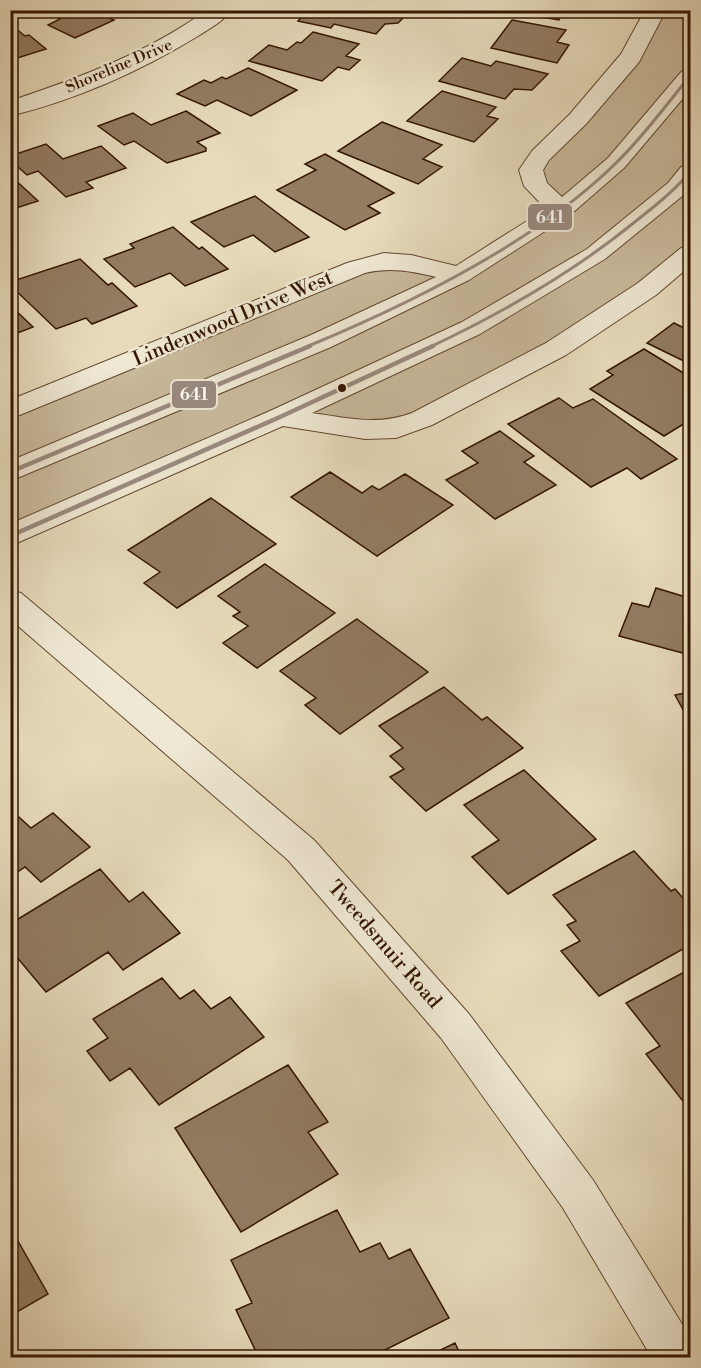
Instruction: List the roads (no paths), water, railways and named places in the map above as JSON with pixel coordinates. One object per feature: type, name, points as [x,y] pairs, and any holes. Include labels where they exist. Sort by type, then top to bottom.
[{"type":"street","name":"Shoreline Drive","points":[[10,108],[111,71],[174,43],[221,10]]},
{"type":"street","points":[[561,210],[536,186],[531,170],[540,156],[578,119],[631,57],[656,10]]},
{"type":"street","points":[[10,472],[321,340],[460,275],[561,210],[616,164],[690,76]]},
{"type":"street","points":[[10,536],[280,417],[471,328],[596,254],[677,188],[690,172]]},
{"type":"street","points":[[280,417],[365,430],[396,429],[422,419],[556,349],[647,289],[690,253]]},
{"type":"street","name":"Lindenwood Drive West","points":[[10,410],[356,268],[384,261],[411,263],[460,275]]},
{"type":"street","name":"Tweedsmuir Road","points":[[10,601],[301,850],[455,1026],[578,1194],[678,1358]]}]
